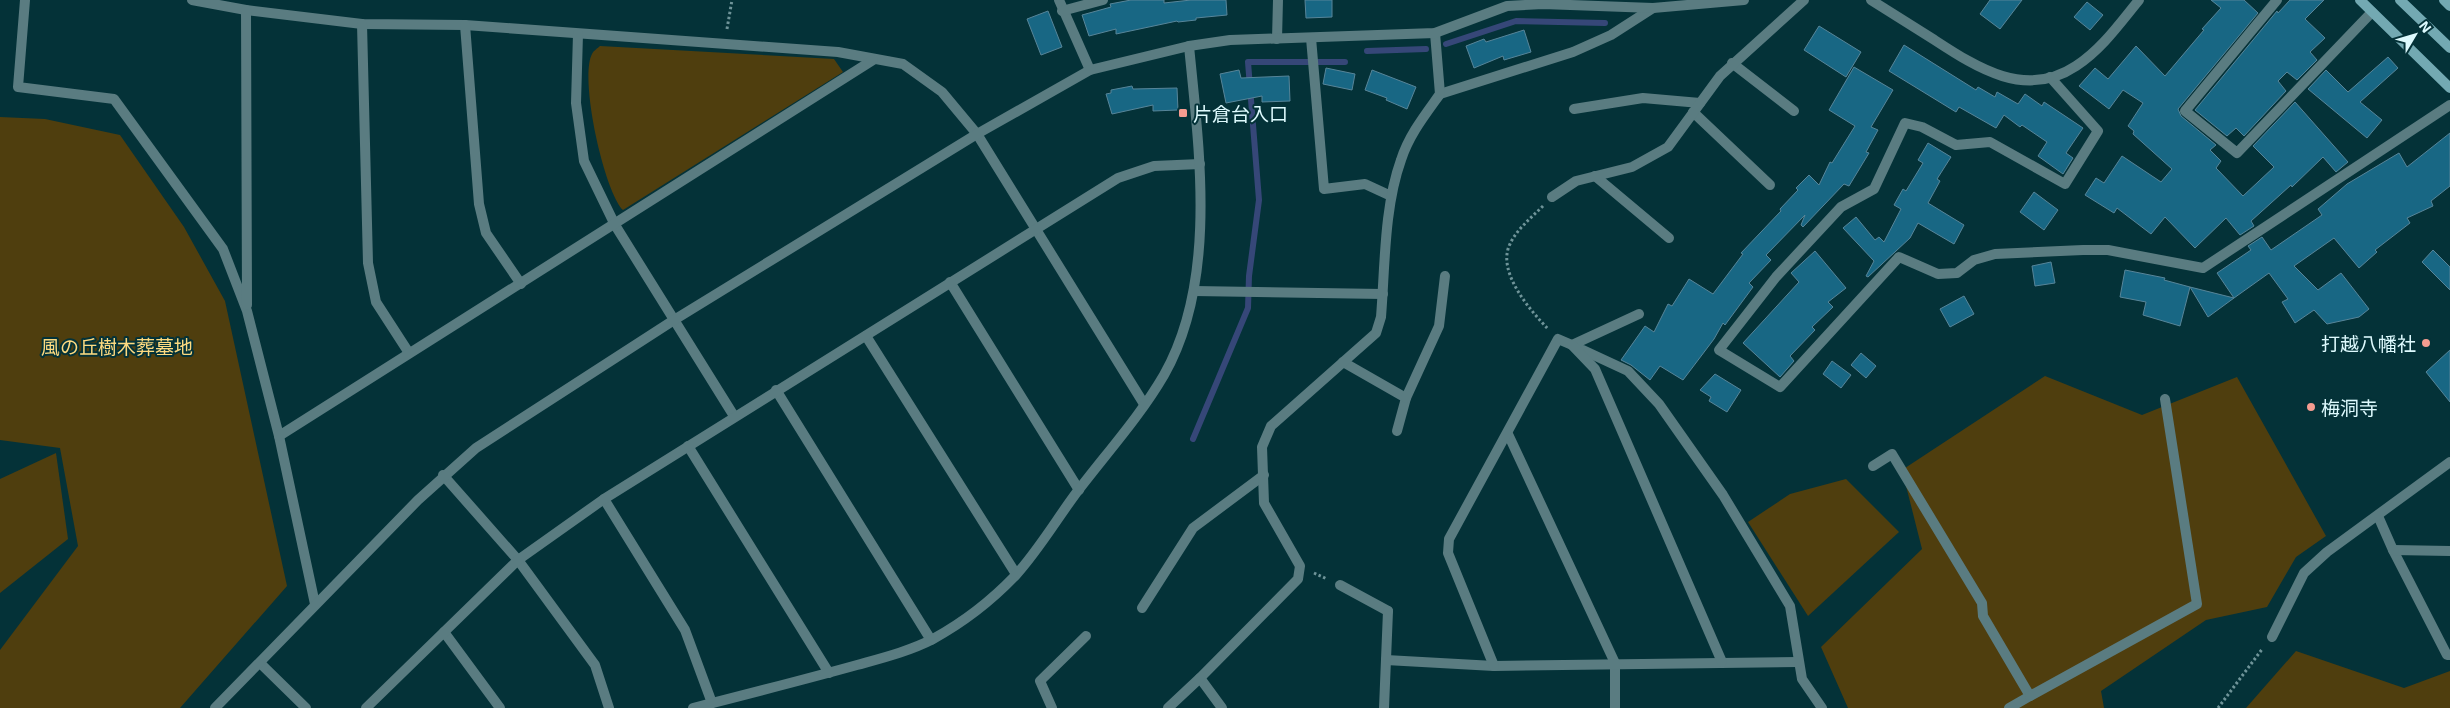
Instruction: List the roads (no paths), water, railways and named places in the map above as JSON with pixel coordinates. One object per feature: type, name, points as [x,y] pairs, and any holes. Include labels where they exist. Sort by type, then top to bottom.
[{"type":"main road","points":[[2360,0],[2450,88]]},
{"type":"main road","points":[[2400,0],[2450,48]]},
{"type":"main road","points":[[2444,0],[2450,6]]},
{"type":"street","points":[[25,0],[18,87],[114,99],[223,249],[247,311],[279,436],[315,604]]},
{"type":"street","points":[[192,0],[246,10],[362,24],[465,25],[838,52],[873,60],[903,64],[942,92],[977,134],[1144,404]]},
{"type":"street","points":[[1059,0],[1062,11],[1090,70]]},
{"type":"street","points":[[1062,11],[1103,0]]},
{"type":"street","points":[[1277,39],[1278,0]]},
{"type":"street","points":[[215,708],[315,604],[443,476],[476,448],[674,320],[977,134],[1090,70],[1189,46],[1230,40],[1435,33],[1507,6],[1543,4],[1653,8],[1744,0]]},
{"type":"street","points":[[1552,197],[1576,181],[1632,167],[1668,147],[1732,63],[1804,0]]},
{"type":"street","points":[[1871,0],[1972,65],[1997,76],[2028,81],[2050,77],[2075,67],[2098,49],[2139,0]]},
{"type":"street","points":[[2276,0],[2185,111],[2237,153],[2372,12]]},
{"type":"street","points":[[1168,708],[1298,579],[1300,566],[1264,503],[1262,447],[1271,426],[1376,333],[1380,317],[1392,196],[1401,160],[1416,126],[1440,94],[1573,52],[1611,35],[1653,8]]},
{"type":"street","points":[[246,10],[247,311]]},
{"type":"street","points":[[362,24],[368,263],[376,302],[409,353]]},
{"type":"street","points":[[465,25],[479,204],[486,233],[521,284]]},
{"type":"street","points":[[1435,33],[1440,94]]},
{"type":"street","points":[[578,34],[576,104],[584,161],[615,225],[734,416]]},
{"type":"street","points":[[1311,38],[1324,189],[1365,184],[1392,196]]},
{"type":"street","points":[[693,708],[887,656],[931,640],[975,613],[1016,574],[1144,404],[1164,375],[1176,349],[1194,290],[1200,238],[1200,164],[1189,46]]},
{"type":"street","points":[[279,436],[873,60]]},
{"type":"street","points":[[1732,63],[1794,112]]},
{"type":"street","points":[[2050,77],[2098,131],[2065,184],[1990,142],[1956,146],[1922,126],[1905,123],[1874,189],[1841,208],[1776,277],[1719,350],[1780,387],[1899,257],[1938,274],[1957,273],[1974,260],[1995,254],[2083,250],[2108,250],[2203,268],[2450,105]]},
{"type":"street","points":[[1574,109],[1643,98],[1697,107],[1770,185]]},
{"type":"street","points":[[366,708],[518,560],[604,499],[734,416],[866,336],[1118,178],[1154,166],[1200,164]]},
{"type":"street","points":[[1595,176],[1669,238]]},
{"type":"street","points":[[1398,431],[1406,398],[1439,326],[1445,276]]},
{"type":"street","points":[[950,282],[1079,490]]},
{"type":"street","points":[[1194,290],[1382,294]]},
{"type":"street","points":[[1572,345],[1639,314]]},
{"type":"street","points":[[866,336],[1016,574]]},
{"type":"street","points":[[1494,666],[1448,553],[1449,539],[1508,434],[1558,339],[1628,371],[1659,404],[1723,495],[1790,606],[1802,679],[1822,708]]},
{"type":"street","points":[[1572,345],[1595,369],[1722,662]]},
{"type":"street","points":[[1343,362],[1406,398]]},
{"type":"street","points":[[776,390],[931,640]]},
{"type":"street","points":[[2009,708],[2197,604],[2165,399]]},
{"type":"street","points":[[1508,434],[1615,663],[1615,708]]},
{"type":"street","points":[[688,446],[829,673]]},
{"type":"street","points":[[1873,466],[1892,454],[1982,603],[1983,616],[2030,696]]},
{"type":"street","points":[[2272,636],[2304,572],[2326,552],[2450,462]]},
{"type":"street","points":[[1142,608],[1193,528],[1264,475]]},
{"type":"street","points":[[443,476],[518,560],[595,665],[609,708]]},
{"type":"street","points":[[604,499],[685,630],[712,703]]},
{"type":"street","points":[[2378,516],[2393,550],[2447,655],[2450,655]]},
{"type":"street","points":[[2393,550],[2450,551]]},
{"type":"street","points":[[1340,585],[1388,612],[1384,708]]},
{"type":"street","points":[[444,632],[500,708]]},
{"type":"street","points":[[1052,708],[1040,681],[1086,636]]},
{"type":"street","points":[[1386,660],[1494,666],[1798,662]]},
{"type":"street","points":[[260,663],[306,708]]},
{"type":"street","points":[[1200,678],[1222,708]]},
{"type":"waterway","points":[[1446,44],[1516,21],[1605,23]]},
{"type":"waterway","points":[[1367,51],[1426,49]]},
{"type":"waterway","points":[[1193,439],[1248,308],[1249,276],[1259,200],[1248,62],[1345,62]]},
{"type":"place","name":"片倉台入口","points":[[1183,113]]},
{"type":"place","name":"打越八幡社","points":[[2426,343]]},
{"type":"place","name":"梅洞寺","points":[[2311,407]]},
{"type":"park label","name":"風の丘樹木葬墓地","points":[[117,346]]}]
